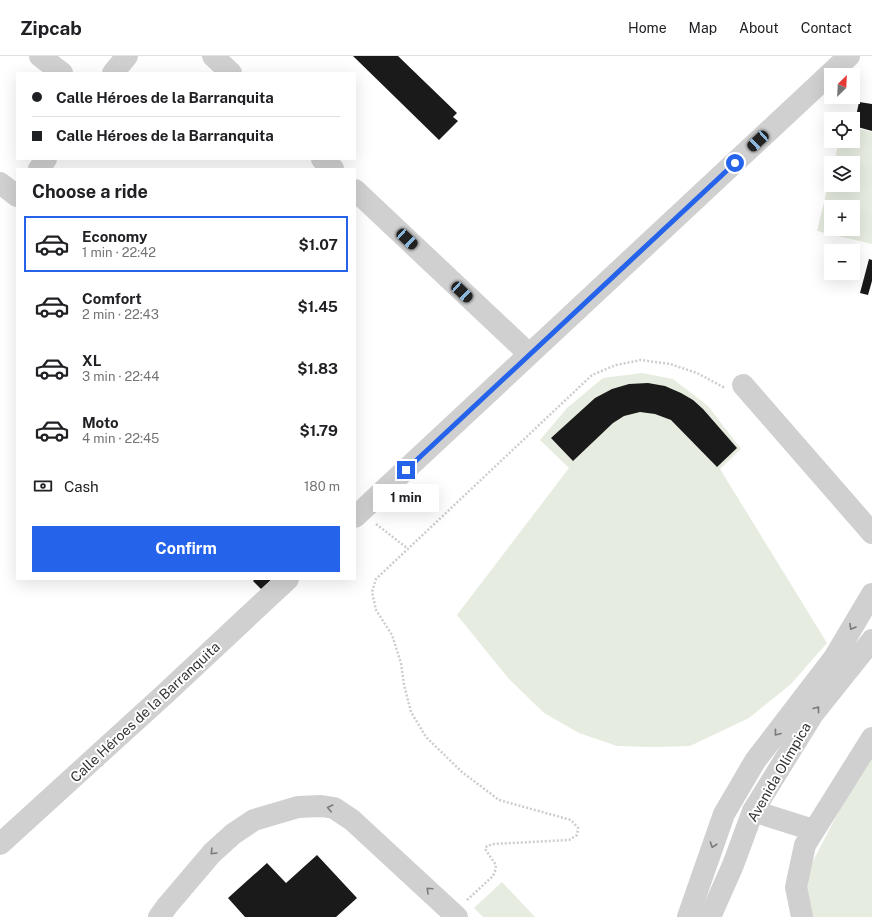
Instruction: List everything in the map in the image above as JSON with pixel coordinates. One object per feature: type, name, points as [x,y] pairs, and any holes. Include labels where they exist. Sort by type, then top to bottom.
[{"type":"street","points":[[40,56],[61,72]]},
{"type":"street","points":[[114,72],[127,56]]},
{"type":"street","points":[[213,56],[230,72]]},
{"type":"street","points":[[358,514],[849,56]]},
{"type":"street","points":[[39,168],[45,160]]},
{"type":"street","points":[[323,160],[332,168]]},
{"type":"street","points":[[0,183],[16,195]]},
{"type":"street","points":[[358,197],[529,354]]},
{"type":"street","points":[[743,385],[872,533]]},
{"type":"street","name":"Calle Héroes de la Barranquita","points":[[0,844],[166,693],[287,580]]},
{"type":"street","points":[[688,917],[724,814],[755,761],[834,658],[872,594]]},
{"type":"street","name":"Avenida Olímpica","points":[[710,917],[733,865],[753,811],[813,714],[872,640]]},
{"type":"street","points":[[802,917],[796,887],[805,845],[872,738]]},
{"type":"street","points":[[159,917],[212,853],[233,834],[254,820],[298,807],[320,806],[334,808],[352,820],[455,915]]},
{"type":"street","points":[[753,811],[813,830]]},
{"type":"path","points":[[455,915],[494,874],[496,865],[486,853],[485,849],[487,846],[493,844],[569,840],[577,836],[578,828],[571,820],[499,800],[462,772],[426,737],[411,712],[404,685],[401,663],[392,635],[376,610],[372,592],[376,579],[407,548],[592,375],[616,366],[641,360],[670,364],[697,373],[728,390],[735,390],[743,385]]},
{"type":"path","points":[[358,514],[407,548]]},
{"type":"shaded area","points":[[860,129],[872,132],[872,244],[838,236],[860,236],[860,200],[825,200],[827,192],[860,192],[860,156],[836,156],[837,148],[860,148]]},
{"type":"shaded area","points":[[824,202],[824,233],[817,231]]},
{"type":"shaded area","points":[[642,373],[673,379],[708,406],[741,449],[720,469],[827,643],[791,684],[749,718],[690,746],[617,746],[579,733],[544,713],[509,679],[457,615],[569,468],[540,440],[567,408],[603,378]]},
{"type":"shaded area","points":[[872,747],[872,917],[803,917],[803,895],[811,865]]},
{"type":"shaded area","points":[[502,882],[535,917],[483,917],[474,908]]},
{"type":"building","points":[[353,56],[398,56],[457,113],[453,117],[458,121],[439,140]]},
{"type":"building","points":[[860,102],[872,104],[872,131],[860,128],[860,112],[857,112]]},
{"type":"building","points":[[869,259],[872,260],[872,281],[868,295],[860,293]]},
{"type":"building","points":[[648,383],[665,386],[693,400],[703,409],[737,448],[717,467],[671,420],[655,414],[640,412],[624,416],[613,423],[573,461],[551,438],[595,398],[612,389],[629,384]]},
{"type":"building","points":[[254,580],[271,580],[261,589],[253,581]]},
{"type":"building","points":[[317,855],[357,898],[336,917],[245,917],[228,898],[267,863],[286,883]]},
{"type":"route","points":[[406,470],[735,163]]}]
